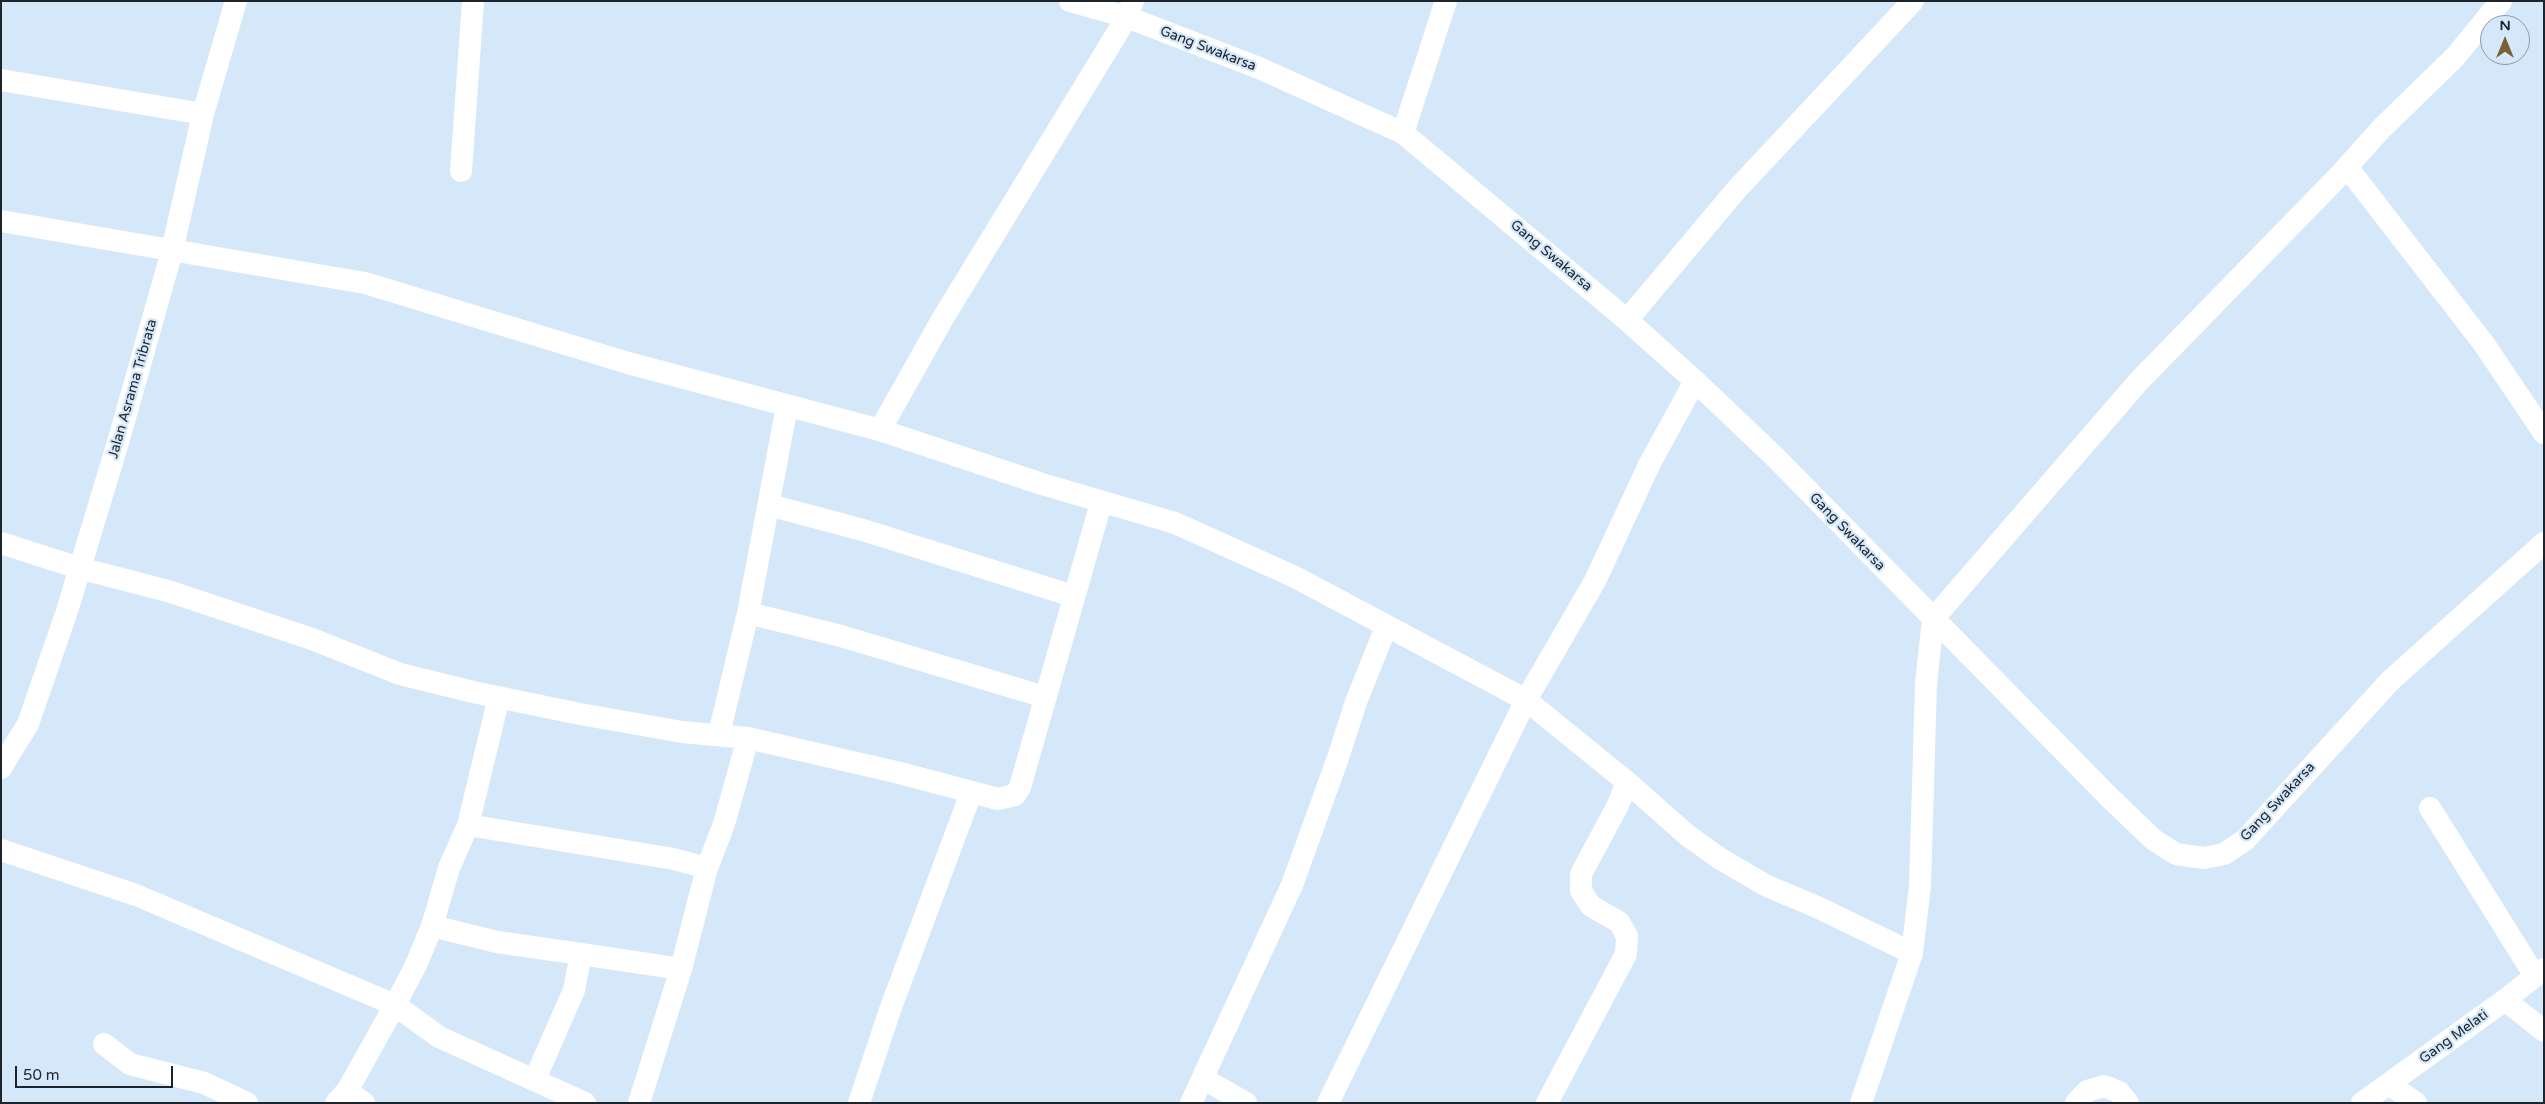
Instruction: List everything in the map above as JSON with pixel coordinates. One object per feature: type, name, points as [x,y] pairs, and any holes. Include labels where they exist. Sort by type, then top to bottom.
[{"type":"street","name":"Jalan Asrama Tribrata","points":[[1,768],[28,724],[67,611],[119,439],[172,251],[203,114],[236,1]]},
{"type":"street","points":[[461,172],[473,1]]},
{"type":"street","name":"Gang Swakarsa","points":[[1070,1],[1130,9],[1403,133],[1627,320],[1695,381],[1776,458],[1932,619],[2154,840],[2176,854],[2204,858],[2224,854],[2245,840],[2390,681],[2544,543]]},
{"type":"street","points":[[1403,133],[1446,1]]},
{"type":"street","points":[[1627,320],[1737,189],[1913,1]]},
{"type":"street","points":[[1861,1103],[1912,953],[1920,886],[1926,684],[1932,619],[2139,381],[2347,167],[2382,128],[2455,57],[2501,1]]},
{"type":"street","points":[[880,430],[943,318],[1130,9]]},
{"type":"street","points":[[1,80],[203,114]]},
{"type":"street","points":[[2347,167],[2484,344],[2544,432]]},
{"type":"street","points":[[1,221],[365,283],[628,363],[880,430],[1101,502],[1175,523],[1295,577],[1526,700],[1627,782],[1687,835],[1719,858],[1767,886],[1826,911],[1912,953]]},
{"type":"street","points":[[1328,1103],[1526,700],[1595,581],[1650,463],[1695,381]]},
{"type":"street","points":[[719,734],[748,613],[787,406]]},
{"type":"street","points":[[1,543],[79,568],[168,591],[294,633],[400,674],[499,697],[682,732],[748,738],[900,772],[998,799],[1015,795],[1020,788],[1101,502]]},
{"type":"street","points":[[769,505],[863,530],[1073,596]]},
{"type":"street","points":[[748,613],[841,636],[1045,697]]},
{"type":"street","points":[[1191,1103],[1204,1079],[1292,885],[1356,702],[1386,627]]},
{"type":"street","points":[[349,1099],[416,965],[432,926],[449,868],[468,825],[499,697]]},
{"type":"street","points":[[639,1103],[681,969],[706,868],[724,824],[748,738]]},
{"type":"street","points":[[1547,1103],[1626,954],[1627,936],[1618,922],[1591,906],[1582,891],[1582,874],[1618,805],[1627,782]]},
{"type":"street","points":[[860,1103],[890,1010],[971,793]]},
{"type":"street","points":[[2430,808],[2540,972]]},
{"type":"street","points":[[468,825],[674,859],[706,868]]},
{"type":"street","points":[[1,850],[136,895],[395,1005],[439,1037],[585,1103]]},
{"type":"street","points":[[432,926],[497,942],[681,969]]},
{"type":"street","points":[[535,1079],[574,990],[581,954]]},
{"type":"street","name":"Gang Melati","points":[[2362,1103],[2505,1000],[2540,972]]},
{"type":"street","points":[[2505,1000],[2544,1031]]},
{"type":"street","points":[[104,1044],[130,1064],[204,1084],[247,1103]]},
{"type":"street","points":[[1204,1079],[1246,1103]]},
{"type":"street","points":[[2389,1084],[2416,1103]]},
{"type":"street","points":[[2076,1103],[2086,1091],[2104,1086],[2119,1092],[2128,1103]]}]
